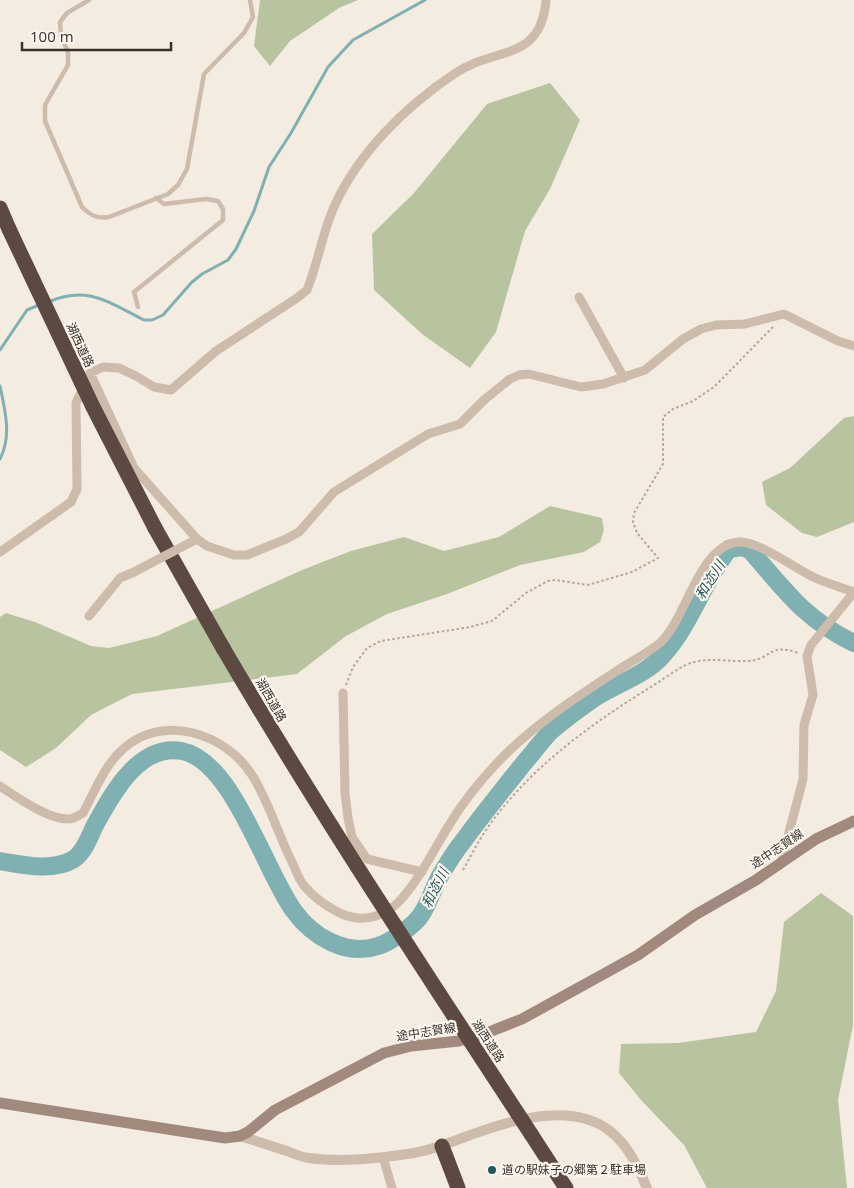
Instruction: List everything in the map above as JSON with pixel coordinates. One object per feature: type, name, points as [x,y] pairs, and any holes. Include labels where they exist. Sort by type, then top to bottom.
[{"type":"highway","name":"湖西道路","points":[[0,208],[93,407],[155,528],[223,648],[276,739],[349,854],[566,1188]]},
{"type":"highway","name":"湖西道路","points":[[0,214],[9,230]]},
{"type":"highway","points":[[442,1146],[458,1188]]},
{"type":"main road","name":"途中志賀線","points":[[240,1136],[248,1132],[275,1110],[384,1054],[410,1046],[459,1041],[522,1019],[638,955],[695,915],[756,880],[816,839],[854,822]]},
{"type":"main road","points":[[0,1103],[225,1138],[240,1136]]},
{"type":"street","points":[[0,552],[71,502],[77,489],[76,402],[90,373],[103,367],[119,368],[154,387],[171,390],[216,351],[307,290],[334,207],[351,177],[376,142],[395,120],[455,73],[479,61],[508,53],[526,45],[538,32],[545,17],[546,0]]},
{"type":"street","points":[[579,297],[624,378]]},
{"type":"street","points":[[90,373],[134,468],[197,538],[207,546],[234,556],[247,555],[299,532],[334,492],[428,434],[460,424],[484,400],[510,379],[519,375],[529,374],[580,387],[603,384],[645,370],[683,339],[701,329],[716,324],[746,324],[784,314],[838,342],[854,346]]},
{"type":"street","points":[[89,616],[120,578],[197,538]]},
{"type":"street","points":[[0,786],[46,813],[69,819],[76,818],[83,813],[108,765],[124,748],[138,740],[168,731],[200,734],[222,745],[251,773],[266,802],[284,848],[304,887],[327,906],[348,917],[378,916],[400,901],[416,882],[451,821],[469,796],[499,761],[527,735],[567,703],[659,644],[678,619],[703,570],[712,557],[726,546],[739,542],[765,550],[815,578],[854,592],[833,616],[811,646],[807,656],[813,695],[804,725],[803,779],[781,863]]},
{"type":"street","points":[[343,693],[345,793],[352,837],[367,859],[422,872]]},
{"type":"street","points":[[240,1136],[308,1158],[383,1157],[442,1146],[480,1131],[517,1120],[544,1116],[565,1116],[598,1123],[611,1132],[624,1145],[647,1188]]},
{"type":"street","points":[[383,1157],[392,1188]]},
{"type":"lane","points":[[89,0],[67,13],[60,22],[61,36],[68,52],[68,65],[45,105],[46,121],[82,207],[91,215],[102,218],[168,194],[178,184],[187,169],[204,74],[244,33],[253,17],[250,0]]},
{"type":"lane","points":[[138,307],[134,292],[223,220],[223,209],[218,201],[206,199],[164,204],[156,198]]},
{"type":"path","points":[[343,693],[353,667],[367,648],[381,641],[470,627],[492,621],[526,593],[548,581],[555,580],[588,585],[632,572],[658,558],[638,533],[633,522],[634,512],[663,464],[663,417],[714,387],[777,323]]},
{"type":"path","points":[[463,870],[484,833],[517,792],[543,766],[616,709],[691,663],[716,660],[758,660],[770,651],[778,648],[789,649],[807,656]]},
{"type":"green space","points":[[260,0],[358,0],[339,8],[290,41],[270,66],[254,46]]},
{"type":"green space","points":[[550,83],[580,120],[550,189],[525,231],[496,332],[470,368],[422,334],[374,290],[372,234],[414,193],[487,104]]},
{"type":"green space","points":[[854,416],[854,522],[817,537],[802,533],[766,505],[762,482],[790,468],[844,418]]},
{"type":"green space","points":[[550,506],[602,518],[604,530],[600,542],[584,552],[520,565],[447,594],[387,614],[346,636],[297,674],[132,694],[91,715],[56,748],[26,767],[0,750],[0,617],[6,613],[35,622],[91,646],[109,648],[157,636],[302,570],[351,551],[404,537],[444,551],[499,537]]},
{"type":"green space","points":[[821,893],[853,916],[853,1025],[838,1100],[847,1188],[707,1188],[684,1145],[641,1100],[619,1073],[621,1044],[678,1043],[756,1032],[776,991],[784,922]]},
{"type":"waterway","points":[[48,302],[62,297],[86,295],[108,302],[144,320],[152,320],[163,315],[192,282],[202,274],[228,260],[236,249],[254,211],[269,167],[291,133],[328,67],[353,40],[425,0]]},
{"type":"waterway","points":[[0,350],[27,310],[39,305]]},
{"type":"waterway","points":[[0,386],[7,432],[4,450],[0,459]]},
{"type":"waterway","name":"和迩川","points":[[0,861],[28,866],[47,866],[66,863],[74,859],[83,849],[109,801],[128,774],[139,763],[152,755],[166,751],[182,751],[200,759],[217,775],[246,820],[283,893],[294,911],[310,929],[331,942],[342,946],[354,949],[378,946],[401,933],[418,919],[440,876],[457,849],[552,730],[590,701],[638,675],[663,655],[673,643],[729,549],[742,547],[750,550],[809,614],[837,634],[854,643]]},
{"type":"place","name":"道の駅妹子の郷第２駐車場","points":[[492,1170]]}]
